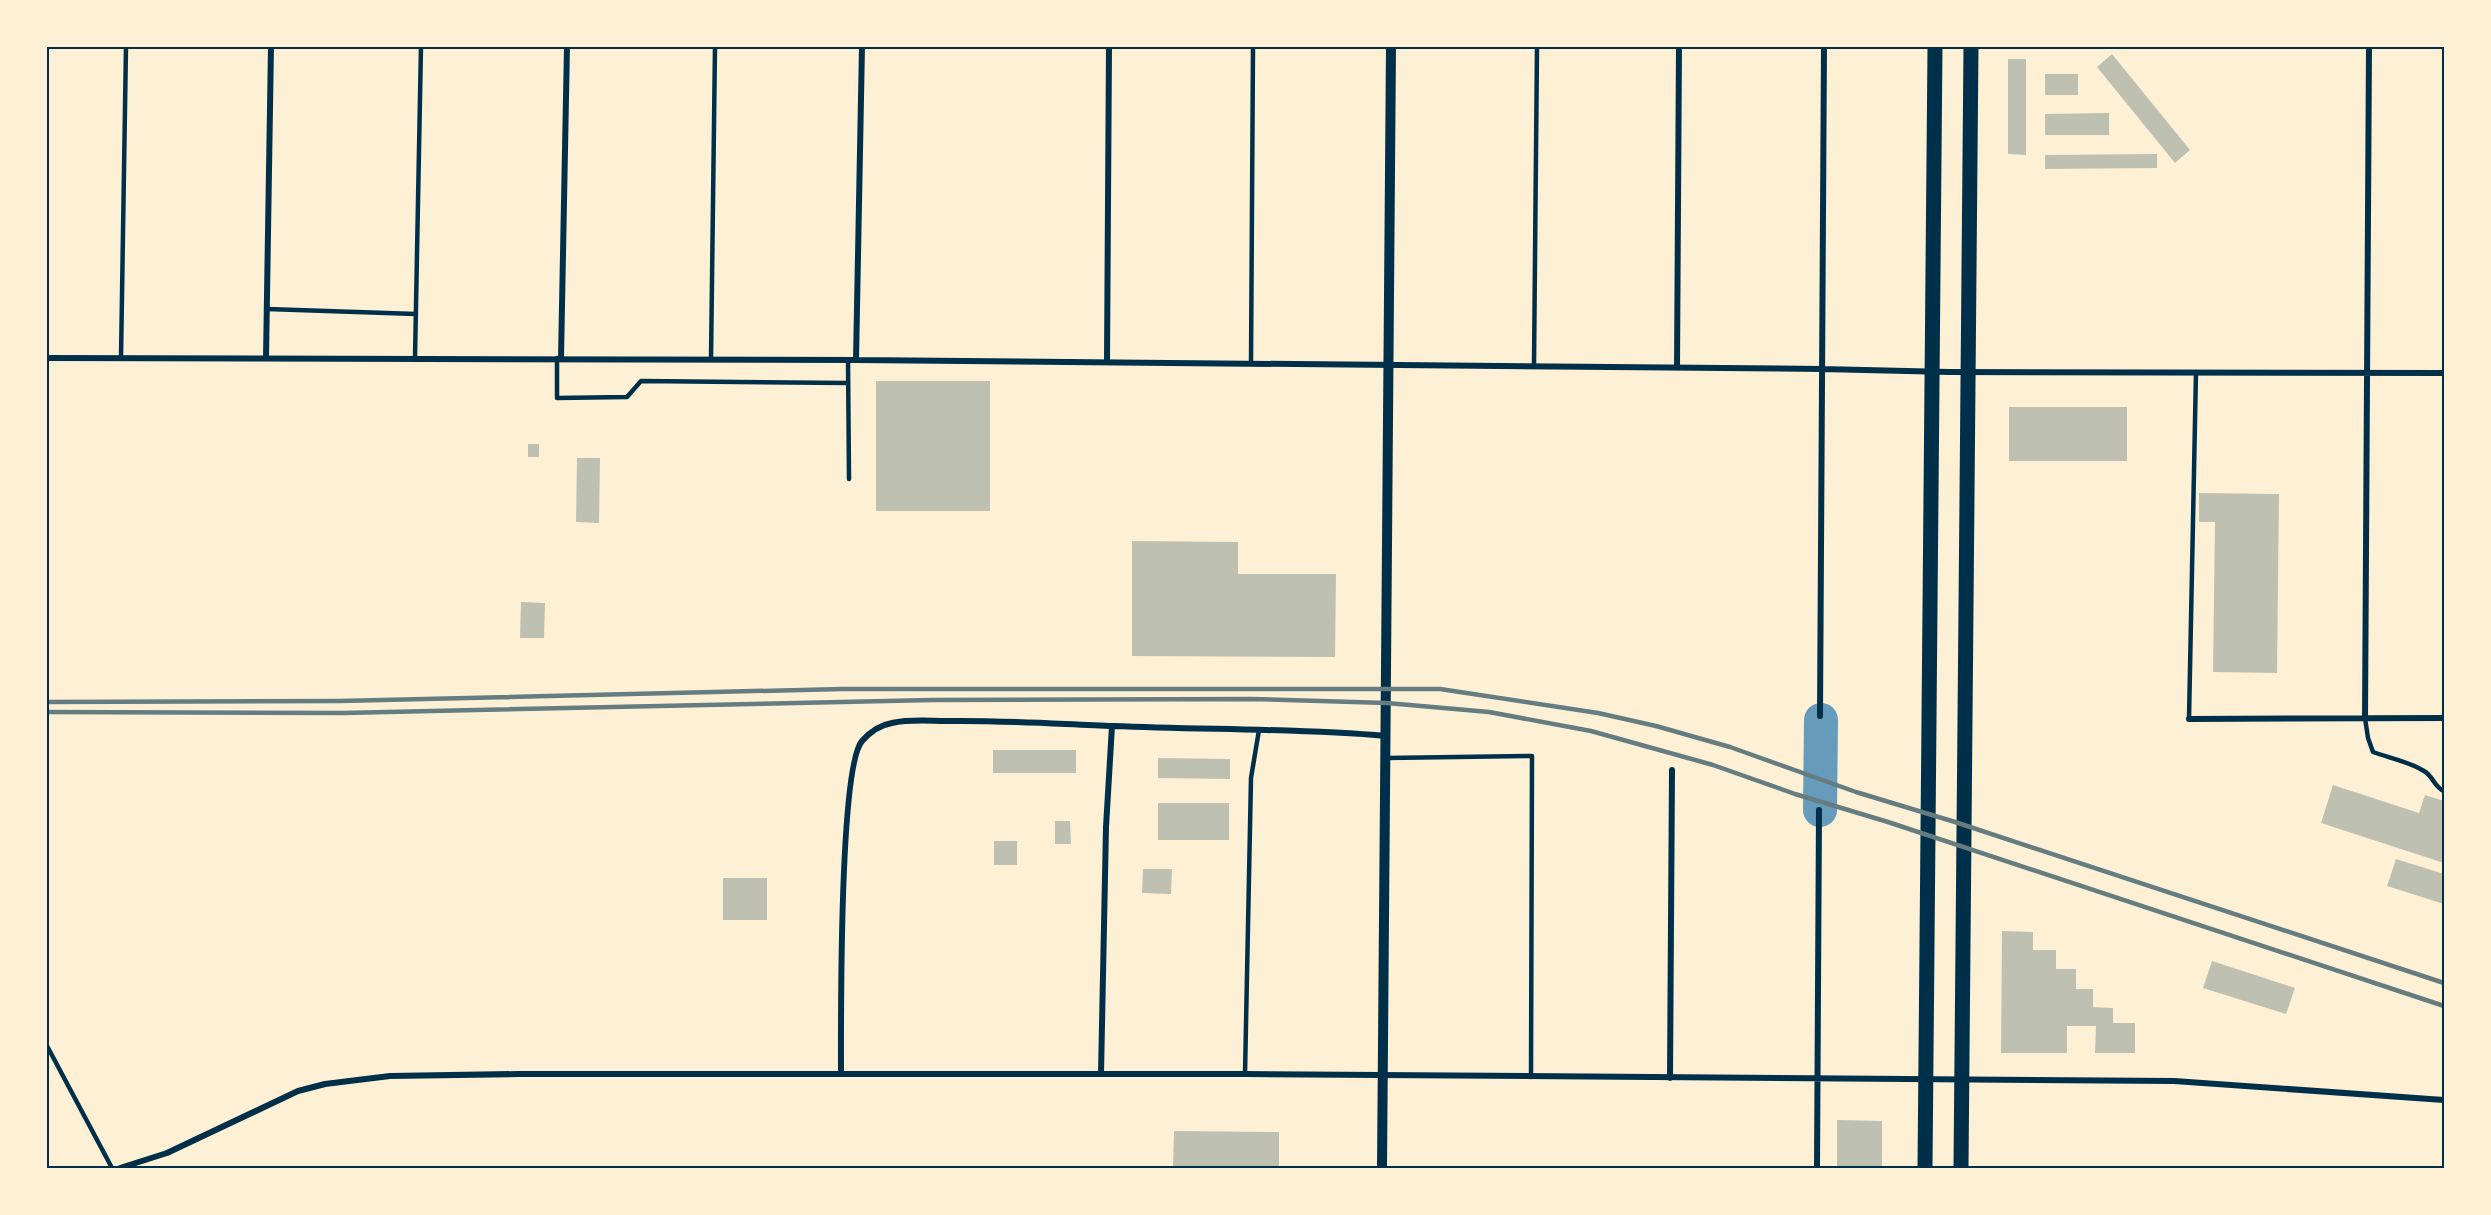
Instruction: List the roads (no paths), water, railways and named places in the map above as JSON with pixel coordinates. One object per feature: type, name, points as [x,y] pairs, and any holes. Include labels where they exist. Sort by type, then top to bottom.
[{"type":"main road","points":[[1925,1168],[1935,46]]},
{"type":"main road","points":[[1961,1168],[1971,46]]},
{"type":"street","points":[[266,358],[271,46]]},
{"type":"street","points":[[559,358],[567,46]]},
{"type":"street","points":[[856,360],[862,46]]},
{"type":"street","points":[[1107,362],[1109,46]]},
{"type":"street","points":[[1382,1168],[1391,46]]},
{"type":"street","points":[[1677,367],[1679,46]]},
{"type":"street","points":[[1821,716],[1824,46]]},
{"type":"street","points":[[2365,718],[2369,46]]},
{"type":"street","points":[[46,358],[559,358],[1389,364],[1949,372],[2445,373]]},
{"type":"street","points":[[2189,719],[2445,718]]},
{"type":"street","points":[[842,1074],[844,876],[850,778],[860,742],[882,725],[908,721],[982,720],[1112,726],[1333,731],[1386,736]]},
{"type":"street","points":[[1101,1074],[1106,827],[1112,726]]},
{"type":"street","points":[[1670,1078],[1672,770]]},
{"type":"street","points":[[1816,1168],[1819,810]]},
{"type":"street","points":[[120,1168],[167,1153],[298,1091],[353,1080],[390,1076],[1245,1074],[2174,1081],[2445,1100]]},
{"type":"lane","points":[[121,358],[126,46]]},
{"type":"lane","points":[[415,358],[421,46]]},
{"type":"lane","points":[[711,359],[715,46]]},
{"type":"lane","points":[[1251,363],[1253,46]]},
{"type":"lane","points":[[1534,366],[1537,46]]},
{"type":"lane","points":[[267,309],[416,314]]},
{"type":"lane","points":[[559,358],[557,398],[627,397],[641,381],[848,383]]},
{"type":"lane","points":[[848,360],[849,479]]},
{"type":"lane","points":[[2189,719],[2196,372]]},
{"type":"lane","points":[[2365,718],[2373,752],[2419,768],[2428,773],[2436,788],[2445,791]]},
{"type":"lane","points":[[1245,1074],[1251,778],[1259,730]]},
{"type":"lane","points":[[1386,758],[1532,756],[1531,1077]]},
{"type":"lane","points":[[46,1044],[112,1168]]},
{"type":"waterway","points":[[1820,810],[1821,720]]},
{"type":"railway","points":[[46,702],[340,701],[842,689],[1440,689],[1598,713],[1656,726],[1730,747],[1856,792],[1955,822],[2444,983]]},
{"type":"railway","points":[[46,712],[343,713],[932,700],[1251,699],[1387,703],[1489,712],[1591,731],[1713,765],[1795,794],[1888,822],[2444,1006]]}]
